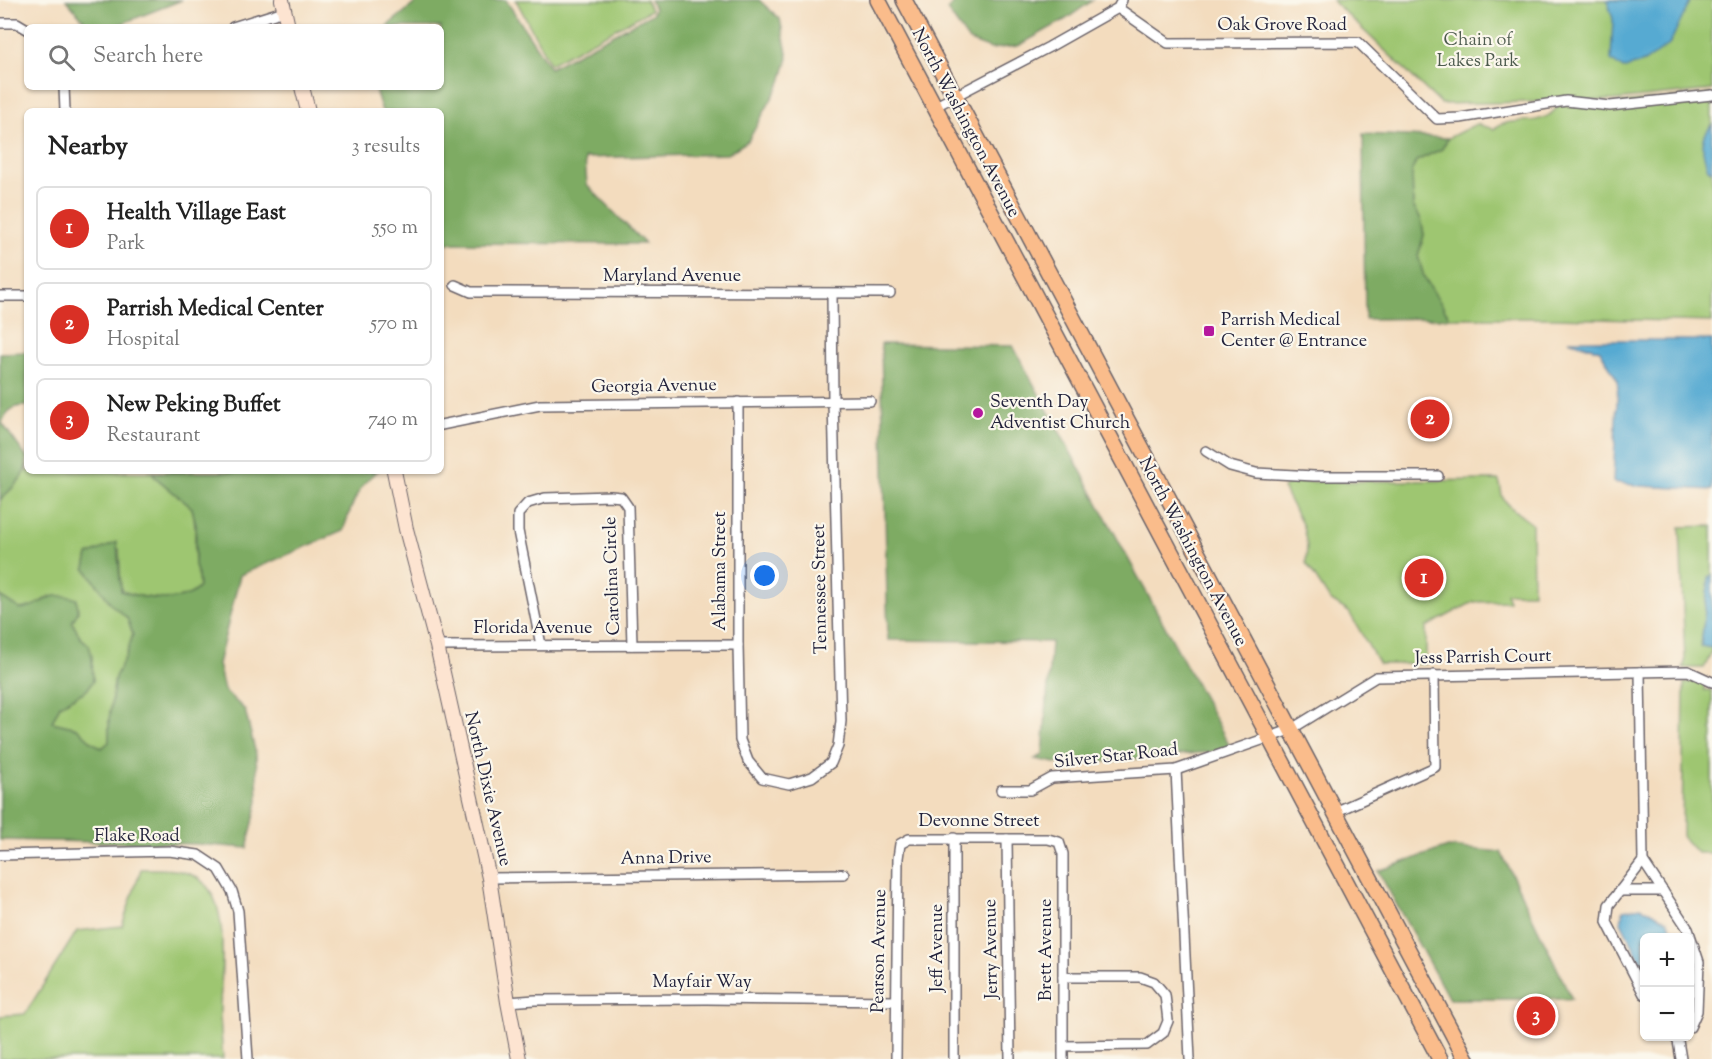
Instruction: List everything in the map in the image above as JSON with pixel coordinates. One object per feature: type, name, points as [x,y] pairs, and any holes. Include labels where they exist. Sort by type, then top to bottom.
[{"type":"main road","name":"North Washington Avenue","points":[[878,0],[1440,1059]]},
{"type":"main road","name":"North Washington Avenue","points":[[904,0],[1466,1059]]},
{"type":"main road","points":[[1137,489],[1158,478]]},
{"type":"street","name":"Oak Grove Road","points":[[934,107],[1049,47],[1120,4],[1168,43],[1358,42],[1437,119],[1460,118],[1566,101],[1610,106],[1712,95]]},
{"type":"street","points":[[240,24],[283,6],[287,24]]},
{"type":"street","points":[[0,23],[17,23],[24,27]]},
{"type":"street","points":[[64,90],[65,108]]},
{"type":"street","points":[[303,90],[307,108]]},
{"type":"street","name":"Maryland Avenue","points":[[455,285],[471,292],[890,293]]},
{"type":"street","name":"Tennessee Street","points":[[740,740],[748,761],[762,778],[789,784],[812,777],[831,763],[838,746],[841,721],[832,294]]},
{"type":"street","points":[[0,296],[24,296]]},
{"type":"street","name":"Georgia Avenue","points":[[444,424],[540,405],[870,401]]},
{"type":"street","name":"Alabama Street","points":[[738,402],[740,740]]},
{"type":"street","points":[[1206,452],[1230,466],[1256,473],[1314,476],[1438,476]]},
{"type":"street","name":"North Dixie Avenue","points":[[395,474],[406,529],[437,646],[489,878],[519,1059]]},
{"type":"street","name":"Carolina Circle","points":[[541,645],[518,531],[518,514],[528,503],[545,498],[611,496],[621,497],[627,507],[632,645]]},
{"type":"street","name":"Florida Avenue","points":[[437,646],[738,645]]},
{"type":"street","name":"Jess Parrish Court","points":[[1269,738],[1290,730],[1376,677],[1688,671],[1712,682]]},
{"type":"street","points":[[1640,672],[1643,861],[1688,929],[1699,962],[1697,1011],[1694,1017]]},
{"type":"street","points":[[1335,812],[1435,767],[1434,675]]},
{"type":"street","name":"Silver Star Road","points":[[1000,790],[1030,790],[1052,778],[1176,771],[1269,738]]},
{"type":"street","points":[[1176,771],[1190,1059]]},
{"type":"street","name":"Devonne Street","points":[[900,844],[909,839],[954,838],[1048,839],[1059,842]]},
{"type":"street","name":"Jeff Avenue","points":[[954,838],[954,1059]]},
{"type":"street","name":"Jerry Avenue","points":[[1007,839],[1010,1059]]},
{"type":"street","name":"Brett Avenue","points":[[1059,842],[1063,854],[1063,1059]]},
{"type":"street","name":"Pearson Avenue","points":[[896,1059],[900,844]]},
{"type":"street","name":"Flake Road","points":[[0,855],[169,851],[198,855],[219,869],[231,891],[238,911],[248,1059]]},
{"type":"street","points":[[1640,987],[1607,922],[1608,905],[1643,861]]},
{"type":"street","name":"Anna Drive","points":[[489,878],[844,874]]},
{"type":"street","points":[[1619,891],[1663,891]]},
{"type":"street","points":[[1063,977],[1140,977],[1154,982],[1165,995],[1168,1021],[1163,1033],[1147,1044],[1064,1046]]},
{"type":"street","name":"Mayfair Way","points":[[508,1002],[707,999],[896,1001]]},
{"type":"street","points":[[1678,1041],[1681,1059]]},
{"type":"green space","points":[[66,0],[182,0],[121,24],[87,24]]},
{"type":"green space","points":[[419,0],[506,0],[550,68],[652,14],[654,9],[650,0],[759,0],[780,19],[788,58],[781,82],[748,141],[727,154],[585,158],[587,185],[645,244],[444,243],[444,108],[381,108],[375,90],[444,90],[444,24],[390,24]]},
{"type":"green space","points":[[516,0],[646,0],[651,10],[550,64]]},
{"type":"green space","points":[[957,0],[1093,0],[1066,19],[1018,46],[991,49],[969,41],[947,10]]},
{"type":"green space","name":"Chain of Lakes Park","points":[[1333,0],[1712,0],[1712,90],[1614,100],[1441,104]]},
{"type":"green space","points":[[1712,94],[1708,169],[1712,171],[1712,322],[1450,318],[1424,277],[1418,256],[1424,235],[1421,219],[1413,206],[1412,171],[1416,161],[1442,149],[1448,138],[1476,124],[1494,129],[1507,123],[1536,120],[1550,114],[1559,105],[1614,104]]},
{"type":"green space","points":[[1363,134],[1448,138],[1442,149],[1416,161],[1412,171],[1413,206],[1421,219],[1424,235],[1418,256],[1424,277],[1450,318],[1365,319]]},
{"type":"green space","points":[[881,344],[1013,346],[1232,750],[1066,765],[1035,759],[1043,755],[1051,642],[888,640]]},
{"type":"green space","points":[[24,352],[24,406],[11,409],[2,423],[24,454],[24,472],[0,500],[0,353]]},
{"type":"green space","points":[[24,472],[24,474],[154,474],[192,508],[195,522],[195,563],[199,587],[192,593],[173,599],[162,599],[121,591],[119,549],[88,555],[85,568],[112,605],[127,618],[133,634],[126,656],[115,677],[109,720],[109,742],[102,748],[77,728],[52,722],[60,705],[87,690],[93,681],[89,645],[80,637],[72,622],[50,596],[31,608],[20,610],[0,596],[0,500],[20,480]]},
{"type":"green space","points":[[154,474],[374,474],[360,490],[343,531],[240,575],[218,664],[224,690],[245,710],[256,754],[258,801],[247,848],[195,844],[0,840],[0,596],[20,609],[52,597],[67,596],[77,599],[78,612],[72,622],[80,637],[89,645],[93,681],[87,690],[60,705],[52,722],[77,728],[102,748],[109,742],[109,720],[115,677],[126,656],[133,634],[127,618],[112,605],[85,568],[88,555],[117,542],[121,591],[129,594],[162,599],[183,597],[199,587],[195,565],[196,525],[192,508]]},
{"type":"green space","points":[[1498,480],[1506,502],[1532,524],[1533,593],[1506,593],[1509,601],[1473,602],[1426,627],[1426,664],[1379,664],[1349,612],[1330,600],[1306,563],[1307,545],[1303,526],[1283,488],[1291,482]]},
{"type":"green space","points":[[1712,526],[1712,575],[1709,577],[1701,646],[1712,648],[1712,652],[1704,668],[1683,668],[1685,662],[1680,527]]},
{"type":"green space","points":[[1704,680],[1704,690],[1712,690],[1712,853],[1697,853],[1682,836],[1684,683]]},
{"type":"green space","points":[[1448,847],[1501,852],[1572,999],[1449,999],[1378,871]]},
{"type":"green space","points":[[141,869],[173,870],[192,875],[206,885],[215,900],[222,939],[220,1017],[223,1059],[0,1059],[0,1016],[25,1014],[77,931],[122,926]]},
{"type":"water","points":[[1607,0],[1691,0],[1669,45],[1644,62],[1623,69],[1611,60],[1613,19]]},
{"type":"water","points":[[1712,125],[1712,171],[1708,169],[1704,157],[1703,140]]},
{"type":"water","points":[[1568,340],[1712,340],[1712,490],[1640,486],[1613,482],[1618,381],[1600,350]]},
{"type":"water","points":[[1712,575],[1712,648],[1701,646],[1709,577]]},
{"type":"water","points":[[1641,907],[1667,920],[1674,933],[1640,933],[1640,960],[1621,922],[1623,910]]},
{"type":"place","name":"Parrish Medical Center @ Entrance","points":[[1209,331]]},
{"type":"place","name":"Seventh Day Adventist Church","points":[[978,413]]},
{"type":"place","name":"Parrish Medical Center","points":[[1430,419]]},
{"type":"place","name":"Health Village East","points":[[1424,578]]},
{"type":"place","name":"New Peking Buffet","points":[[1536,1016]]}]
